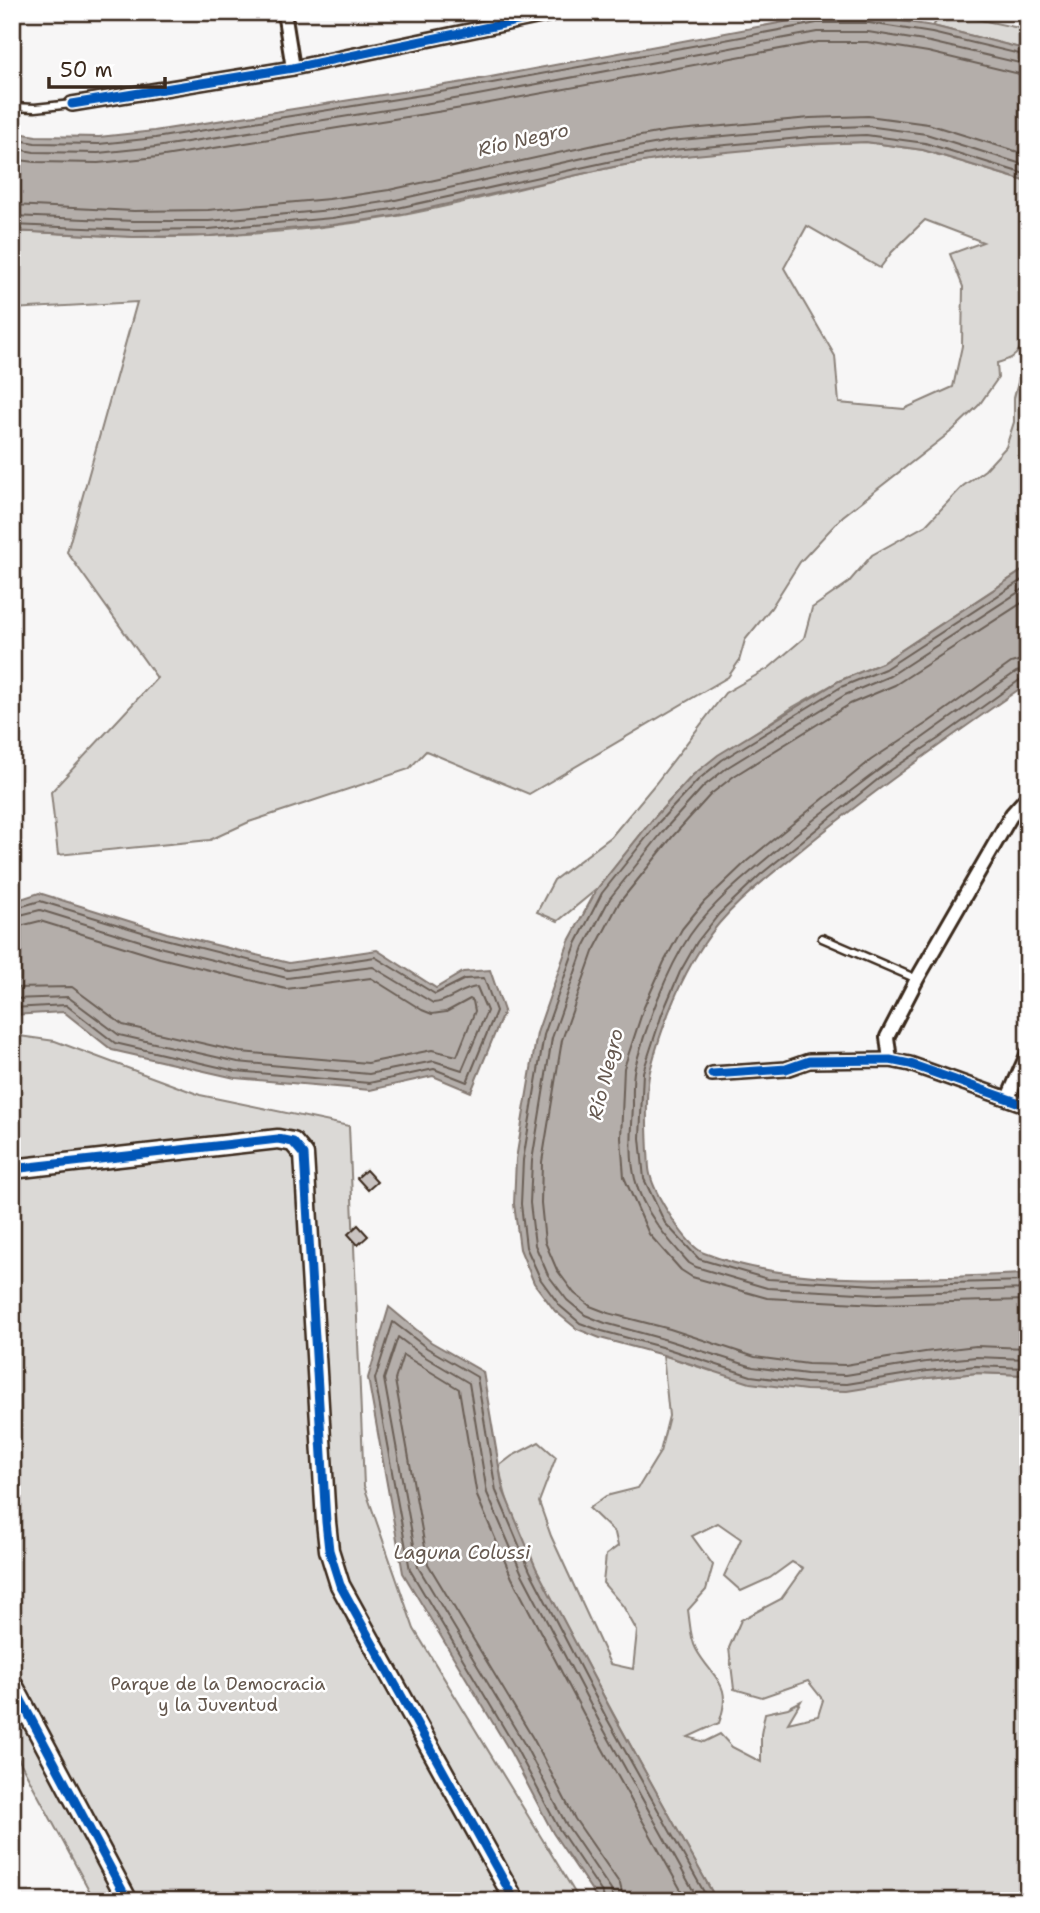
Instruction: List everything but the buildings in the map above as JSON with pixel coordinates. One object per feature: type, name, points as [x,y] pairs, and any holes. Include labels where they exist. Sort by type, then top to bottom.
[{"type":"street","points":[[284,12],[293,68]]},
{"type":"street","points":[[72,104],[293,68],[560,12]]},
{"type":"street","points":[[890,1060],[887,1037],[917,979],[1012,814],[1028,796]]},
{"type":"street","points":[[1008,1098],[1028,1053]]},
{"type":"street","points":[[712,1074],[786,1069],[809,1061],[890,1060],[910,1064],[1028,1106]]},
{"type":"street","points":[[12,1169],[278,1139],[293,1142],[304,1155],[329,1550],[340,1585],[515,1901]]},
{"type":"street","points":[[12,1683],[128,1901]]},
{"type":"lane","points":[[12,107],[35,108],[72,104]]},
{"type":"lane","points":[[822,938],[917,979]]},
{"type":"green space","points":[[943,12],[1028,30],[1028,50],[933,26]]},
{"type":"green space","points":[[866,142],[923,150],[1028,182],[1029,295],[1024,337],[1015,355],[997,363],[998,378],[979,405],[953,430],[843,516],[800,562],[771,608],[745,640],[739,661],[728,677],[529,794],[426,751],[409,769],[249,822],[210,840],[58,855],[51,792],[157,678],[67,552],[137,302],[12,309],[12,231],[159,237],[300,230],[420,212],[645,161]],"holes":[[[925,220],[983,242],[950,254],[963,287],[962,346],[953,387],[904,409],[839,403],[835,356],[784,268],[807,226],[880,268],[892,252]]]},
{"type":"green space","points":[[1028,363],[1028,567],[882,663],[839,681],[793,707],[693,775],[653,819],[597,889],[558,921],[537,912],[554,880],[611,837],[725,693],[769,668],[804,638],[812,608],[848,583],[872,555],[926,525],[1006,447],[1014,422],[1014,398],[1022,367]]},
{"type":"green space","name":"Parque de la Democracia y la Juventud","points":[[12,1035],[55,1041],[200,1095],[349,1126],[364,1486],[414,1629],[580,1901],[95,1901],[12,1747]]},
{"type":"green space","points":[[663,1355],[711,1371],[928,1378],[977,1373],[1028,1375],[1028,1460],[1024,1461],[1028,1466],[1028,1901],[717,1901],[538,1573],[510,1509],[499,1466],[539,1442],[556,1457],[539,1502],[551,1536],[610,1664],[633,1669],[637,1631],[623,1606],[603,1583],[606,1555],[618,1546],[615,1533],[589,1508],[606,1496],[638,1488],[660,1452],[669,1416]],"holes":[[[718,1523],[741,1539],[724,1576],[741,1591],[770,1578],[792,1562],[803,1568],[781,1599],[741,1620],[729,1648],[734,1689],[762,1697],[808,1681],[823,1700],[818,1716],[788,1723],[801,1701],[788,1708],[765,1713],[761,1734],[761,1762],[732,1747],[720,1734],[704,1742],[688,1737],[719,1723],[724,1698],[723,1689],[696,1649],[691,1635],[688,1610],[706,1590],[713,1565],[692,1536]]]},
{"type":"water","name":"Río Negro","points":[[816,16],[869,16],[933,26],[1028,50],[1028,182],[923,150],[866,142],[811,144],[673,157],[613,167],[394,216],[333,225],[210,236],[133,237],[12,231],[12,132],[36,136],[99,137],[154,131],[464,82]]},
{"type":"water","name":"Río Negro","points":[[1028,567],[1028,683],[852,809],[758,885],[723,919],[694,959],[672,1006],[650,1071],[647,1111],[649,1169],[653,1183],[672,1218],[689,1240],[704,1253],[741,1265],[821,1277],[906,1278],[1028,1274],[1028,1375],[977,1373],[847,1391],[806,1390],[750,1383],[577,1329],[555,1311],[534,1283],[520,1249],[514,1204],[516,1159],[537,1033],[569,941],[597,889],[653,819],[693,775],[718,755],[839,681],[882,663]]},
{"type":"water","points":[[39,893],[167,933],[289,963],[377,950],[436,988],[463,972],[490,970],[504,1011],[471,1092],[433,1076],[370,1090],[235,1078],[112,1050],[64,1012],[12,1015],[12,902]]},
{"type":"water","name":"Laguna Colussi","points":[[389,1307],[431,1342],[483,1372],[503,1490],[536,1568],[717,1901],[599,1901],[553,1833],[511,1753],[403,1573],[368,1378]]},
{"type":"cycle path","points":[[72,104],[293,68],[560,12]]},
{"type":"cycle path","points":[[712,1074],[786,1069],[809,1061],[890,1060],[910,1064],[1028,1106]]},
{"type":"cycle path","points":[[12,1169],[278,1139],[293,1142],[304,1155],[329,1550],[340,1585],[515,1901]]},
{"type":"cycle path","points":[[12,1683],[128,1901]]}]
